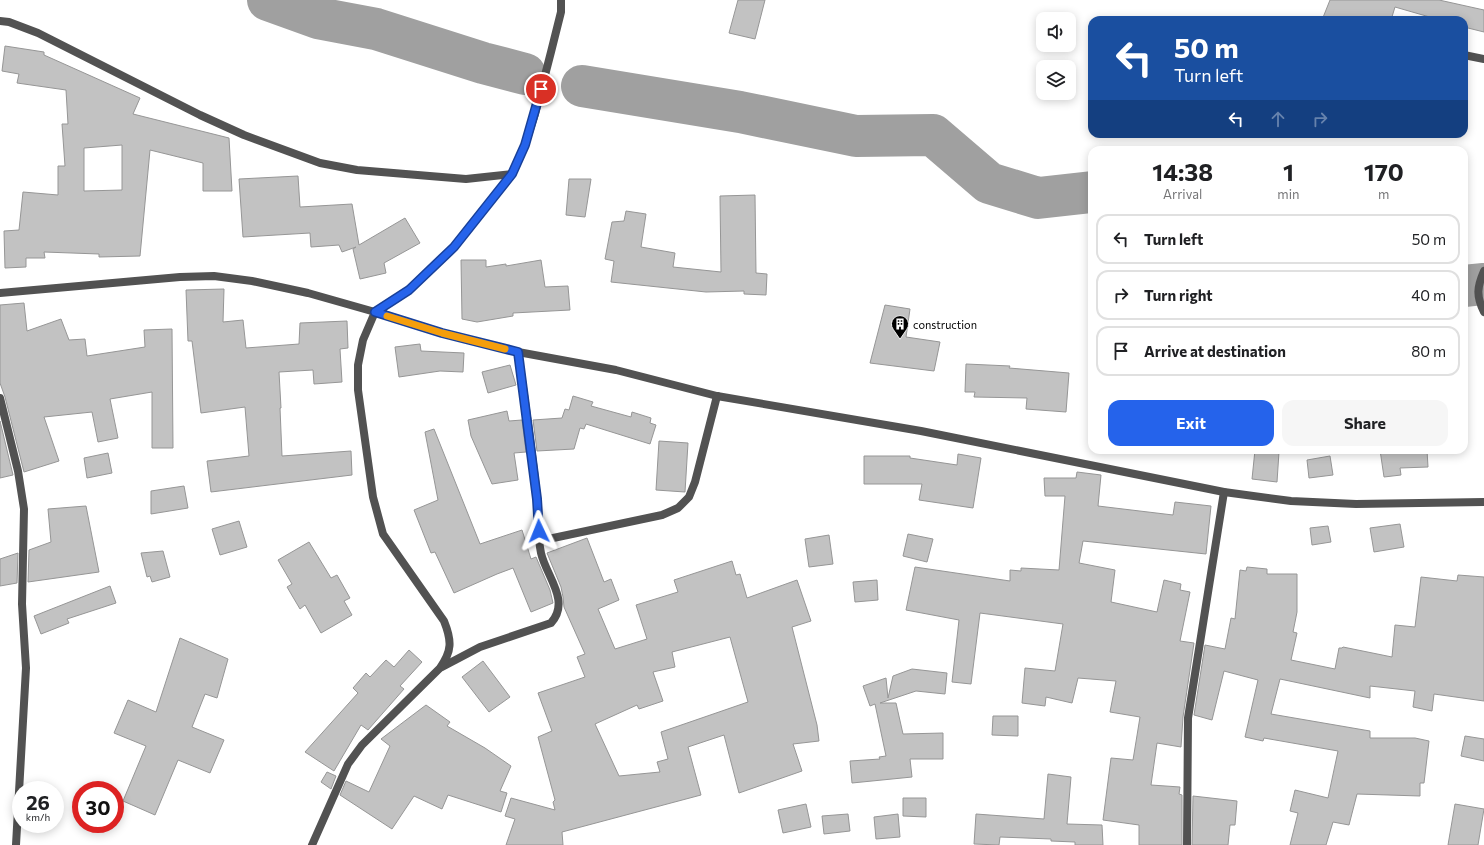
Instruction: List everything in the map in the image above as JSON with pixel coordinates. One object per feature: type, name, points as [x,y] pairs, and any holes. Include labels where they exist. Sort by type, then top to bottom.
[{"type":"street","points":[[312,845],[348,764],[362,745],[440,668],[446,660],[450,646],[450,634],[444,621],[384,534],[373,498],[358,384],[358,365],[363,340],[375,312],[409,290],[454,247],[512,174],[525,145],[535,114],[561,12],[562,0]]},
{"type":"street","points":[[0,21],[9,22],[38,33],[200,116],[244,135],[320,163],[357,170],[466,179],[512,174]]},
{"type":"street","points":[[1468,56],[1484,59]]},
{"type":"street","points":[[1484,271],[1478,285],[1478,301],[1484,312]]},
{"type":"street","points":[[0,293],[180,277],[214,276],[252,281],[308,293],[442,333],[518,352],[616,370],[716,396],[921,431],[1224,492],[1298,502],[1356,504],[1484,502]]},
{"type":"street","points":[[440,668],[480,647],[551,623],[556,618],[559,609],[560,599],[542,555],[539,541],[537,499],[518,352]]},
{"type":"street","points":[[539,541],[662,515],[678,508],[688,497],[695,482],[716,396]]},
{"type":"street","points":[[0,398],[18,470],[24,509],[22,604],[26,668],[16,845]]},
{"type":"street","points":[[1187,845],[1188,718],[1224,492]]},
{"type":"building","points":[[738,0],[765,0],[755,39],[729,33]]},
{"type":"building","points":[[1330,0],[1439,0],[1484,10],[1484,32],[1468,28],[1468,16],[1426,16],[1395,7],[1392,16],[1324,16]]},
{"type":"building","points":[[5,46],[44,52],[44,55],[140,98],[133,114],[229,138],[232,191],[203,191],[203,163],[150,150],[140,256],[99,257],[99,254],[44,252],[45,258],[26,258],[26,267],[5,268],[4,231],[19,230],[23,192],[58,195],[58,166],[65,166],[62,124],[68,124],[66,90],[17,83],[19,74],[2,71]],"holes":[[[122,145],[122,190],[84,191],[84,148]]]},
{"type":"building","points":[[298,176],[300,207],[352,204],[359,245],[405,218],[420,243],[384,263],[386,273],[360,279],[353,249],[356,247],[342,252],[339,245],[311,247],[310,233],[243,237],[239,179]]},
{"type":"building","points":[[569,179],[591,179],[585,217],[566,215]]},
{"type":"building","points":[[755,195],[756,273],[767,274],[766,295],[744,294],[744,291],[706,292],[611,282],[614,261],[605,259],[612,222],[624,221],[626,211],[646,214],[641,247],[675,253],[673,267],[721,272],[720,196]]},
{"type":"building","points":[[461,260],[486,260],[486,267],[506,264],[506,266],[541,260],[545,287],[568,286],[570,310],[513,313],[513,316],[477,322],[462,319]]},
{"type":"building","points":[[224,289],[223,322],[243,320],[246,348],[299,344],[300,323],[347,321],[348,348],[340,349],[342,382],[314,384],[313,370],[279,372],[280,408],[282,456],[351,451],[352,475],[211,492],[207,461],[249,456],[245,407],[201,413],[192,341],[188,341],[186,290]]},
{"type":"building","points":[[24,303],[27,331],[61,319],[69,340],[85,339],[87,356],[145,347],[144,330],[172,329],[173,448],[152,448],[152,392],[110,399],[118,438],[98,442],[92,412],[44,417],[59,461],[24,472],[0,383],[0,305]]},
{"type":"building","name":"construction","points":[[885,305],[910,309],[906,337],[940,342],[934,371],[870,363]]},
{"type":"building","points":[[420,344],[421,351],[464,353],[463,372],[440,371],[399,377],[395,347]]},
{"type":"building","points":[[966,364],[1010,366],[1009,368],[1069,373],[1066,412],[1026,409],[1027,398],[974,397],[975,392],[965,392]]},
{"type":"building","points":[[510,365],[516,385],[488,393],[482,372]]},
{"type":"building","points":[[573,396],[593,402],[591,406],[631,417],[632,412],[651,418],[650,423],[656,425],[650,444],[586,424],[584,429],[580,428],[574,449],[537,451],[533,420],[562,418],[565,409],[569,410]]},
{"type":"building","points":[[507,411],[509,421],[522,420],[526,452],[514,453],[518,480],[492,484],[471,436],[468,420]]},
{"type":"building","points":[[0,421],[13,475],[0,478]]},
{"type":"building","points":[[434,429],[480,544],[522,530],[531,559],[536,557],[550,590],[553,603],[531,612],[513,568],[454,593],[435,552],[431,553],[414,510],[438,500],[425,432]]},
{"type":"building","points":[[659,441],[688,443],[685,492],[656,490]]},
{"type":"building","points":[[108,453],[112,473],[87,478],[84,458]]},
{"type":"building","points":[[958,454],[981,458],[973,508],[919,500],[922,484],[864,484],[864,456],[910,456],[910,458],[957,465]]},
{"type":"building","points":[[1255,454],[1279,454],[1277,482],[1252,479]]},
{"type":"building","points":[[1381,454],[1427,454],[1428,467],[1400,468],[1401,475],[1384,477]]},
{"type":"building","points":[[1330,456],[1333,475],[1309,478],[1307,460]]},
{"type":"building","points":[[1077,472],[1101,475],[1098,506],[1173,515],[1175,502],[1211,506],[1206,554],[1083,541],[1079,563],[1115,570],[1111,602],[1157,612],[1164,580],[1181,584],[1180,590],[1190,592],[1180,641],[1194,643],[1183,717],[1181,747],[1157,743],[1151,785],[1180,787],[1179,794],[1182,795],[1182,845],[1139,845],[1139,825],[1103,820],[1111,758],[1133,760],[1140,717],[1110,712],[1116,681],[1078,678],[1072,703],[1046,697],[1045,706],[1022,703],[1025,668],[1055,671],[1063,624],[980,613],[971,684],[952,682],[959,620],[906,610],[915,567],[1010,581],[1010,570],[1021,571],[1021,568],[1059,570],[1065,496],[1045,496],[1044,478],[1076,478]]},
{"type":"building","points":[[184,486],[188,508],[151,514],[151,491]]},
{"type":"building","points":[[86,506],[99,572],[28,582],[29,550],[51,542],[48,509]]},
{"type":"building","points":[[239,521],[247,547],[220,555],[212,529]]},
{"type":"building","points":[[1400,524],[1404,547],[1374,552],[1370,528]]},
{"type":"building","points":[[1328,526],[1331,542],[1312,545],[1310,528]]},
{"type":"building","points":[[908,534],[933,539],[927,562],[903,556]]},
{"type":"building","points":[[829,535],[833,564],[809,567],[805,539]]},
{"type":"building","points":[[587,538],[604,582],[611,579],[619,600],[598,609],[615,649],[647,639],[636,605],[678,592],[674,580],[732,561],[736,575],[740,574],[747,598],[797,580],[811,621],[792,627],[817,725],[819,741],[793,744],[802,771],[739,793],[724,735],[688,747],[701,795],[562,832],[563,845],[506,845],[515,819],[505,816],[511,798],[555,810],[553,802],[555,800],[538,737],[552,731],[538,693],[585,677],[577,657],[585,654],[564,607],[561,587],[547,553]],"holes":[[[730,637],[748,702],[661,732],[668,759],[657,762],[660,772],[619,776],[595,724],[637,705],[639,709],[663,701],[653,672],[675,667],[672,652]]]},
{"type":"building","points":[[309,542],[331,578],[337,575],[350,598],[344,601],[352,615],[321,633],[305,605],[300,609],[287,587],[292,584],[278,560]]},
{"type":"building","points":[[163,551],[170,577],[152,582],[150,576],[147,577],[141,553]]},
{"type":"building","points":[[18,553],[17,583],[0,586],[0,559]]},
{"type":"building","points":[[1247,567],[1267,569],[1267,574],[1297,574],[1297,612],[1293,632],[1297,633],[1291,660],[1335,669],[1339,648],[1343,647],[1392,657],[1395,625],[1415,627],[1421,577],[1457,581],[1458,575],[1484,577],[1484,701],[1434,694],[1432,711],[1413,707],[1415,691],[1370,686],[1370,698],[1280,679],[1271,714],[1370,731],[1370,738],[1415,738],[1429,741],[1424,783],[1420,783],[1420,796],[1357,794],[1349,825],[1333,822],[1326,845],[1290,845],[1298,813],[1290,811],[1295,790],[1328,798],[1338,751],[1264,738],[1263,741],[1245,737],[1258,680],[1224,671],[1212,720],[1194,715],[1205,645],[1225,649],[1231,618],[1235,619],[1240,570],[1246,571]]},
{"type":"building","points":[[877,580],[878,600],[855,602],[853,582]]},
{"type":"building","points":[[110,586],[116,603],[67,619],[69,623],[41,634],[34,616]]},
{"type":"building","points":[[180,638],[228,659],[217,698],[205,694],[192,727],[224,740],[210,773],[178,760],[155,815],[124,801],[146,746],[114,733],[128,700],[156,712]]},
{"type":"building","points":[[409,650],[422,662],[400,686],[404,689],[368,730],[361,725],[334,771],[305,752],[358,693],[353,688],[366,673],[370,677],[386,660],[394,667]]},
{"type":"building","points":[[483,661],[510,697],[489,712],[462,677]]},
{"type":"building","points":[[912,669],[947,673],[945,694],[916,691],[880,703],[896,703],[903,734],[943,733],[943,759],[910,759],[912,777],[852,783],[850,761],[880,759],[879,757],[886,756],[875,704],[870,706],[863,686],[886,678],[888,698],[893,676]]},
{"type":"building","points":[[426,705],[450,722],[447,726],[485,748],[511,766],[500,791],[507,793],[501,812],[448,795],[442,809],[414,796],[392,829],[340,795],[346,781],[369,792],[390,746],[381,739]]},
{"type":"building","points":[[993,716],[1018,716],[1018,736],[992,735]]},
{"type":"building","points":[[1465,736],[1484,739],[1484,761],[1461,756]]},
{"type":"building","points":[[327,772],[336,776],[331,789],[321,782]]},
{"type":"building","points":[[1048,774],[1071,777],[1067,824],[1102,825],[1103,845],[1075,845],[1075,842],[1051,841],[1051,839],[1000,837],[999,845],[974,844],[976,814],[1044,819]]},
{"type":"building","points":[[1193,796],[1237,801],[1235,825],[1230,825],[1228,845],[1192,845]]},
{"type":"building","points":[[903,798],[926,798],[926,817],[903,816]]},
{"type":"building","points":[[806,804],[811,827],[783,833],[778,810]]},
{"type":"building","points":[[1455,804],[1484,809],[1478,845],[1448,845]]},
{"type":"building","points":[[848,814],[850,831],[824,834],[822,816]]},
{"type":"building","points":[[898,814],[900,837],[876,839],[874,817]]},
{"type":"waterway","points":[[268,0],[318,18],[376,29],[483,63],[525,74]]},
{"type":"waterway","points":[[582,86],[740,112],[856,136],[933,135],[989,183],[1038,198],[1088,192]]},
{"type":"waterway","points":[[1468,286],[1484,284]]},
{"type":"slow traffic","points":[[387,316],[442,333],[505,349]]},
{"type":"place","name":"construction","points":[[900,339]]},
{"type":"route","points":[[539,531],[537,499],[518,352],[442,333],[375,312],[409,290],[454,247],[512,174],[525,145],[541,89]]}]
